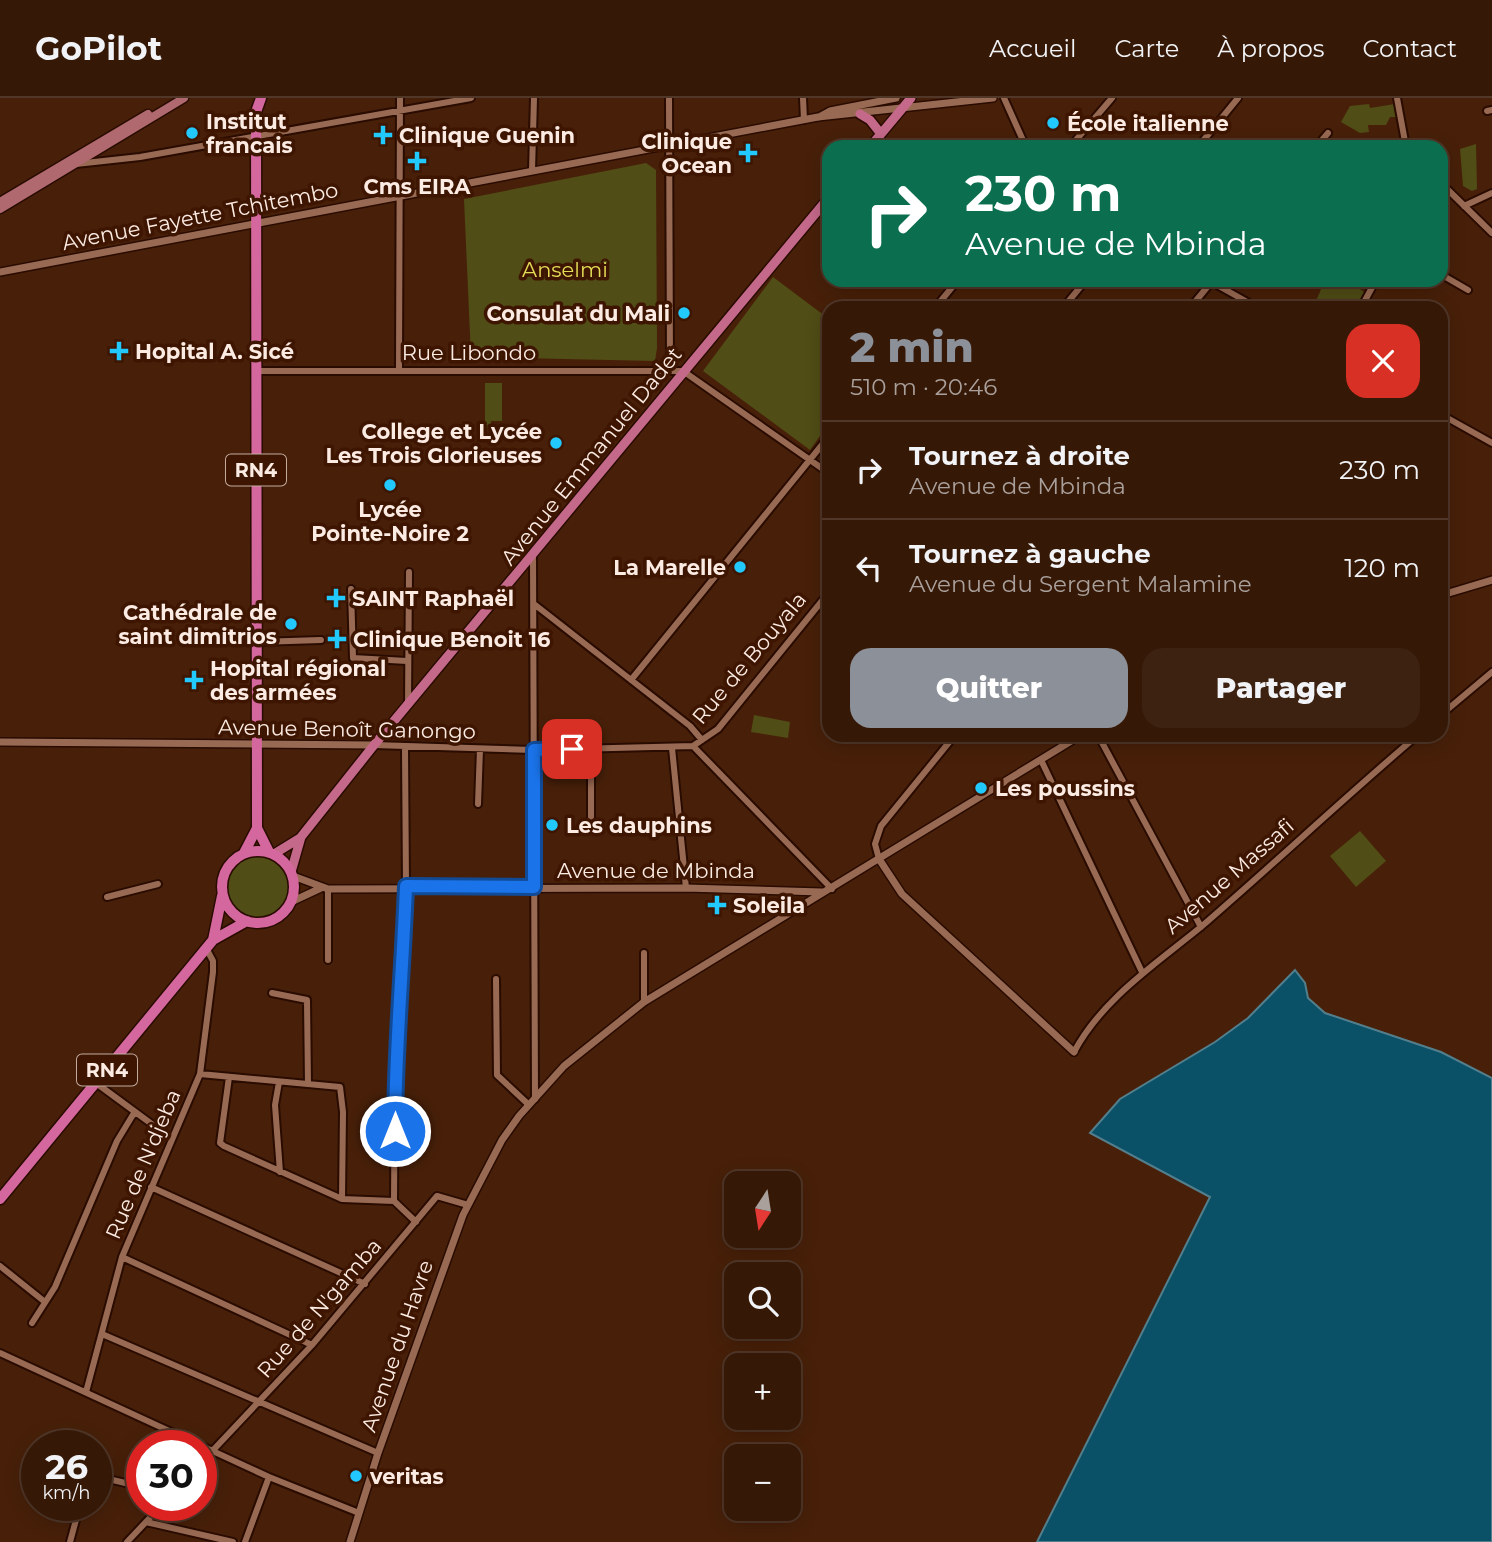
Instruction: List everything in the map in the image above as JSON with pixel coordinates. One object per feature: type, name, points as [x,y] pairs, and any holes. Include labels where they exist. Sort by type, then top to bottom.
[{"type":"highway","name":"RN4","points":[[209,944],[223,893],[226,870],[244,853],[257,828],[258,642],[254,370],[256,112],[251,98]]},
{"type":"highway","name":"RN4","points":[[256,112],[261,98]]},
{"type":"highway","name":"RN4","points":[[257,828],[271,853],[292,874]]},
{"type":"highway","points":[[244,853],[271,853]]},
{"type":"highway","points":[[291,902],[292,874]]},
{"type":"highway","points":[[223,893],[236,915],[247,921]]},
{"type":"highway","name":"RN4","points":[[0,1199],[209,944],[247,921],[272,920],[291,902]]},
{"type":"main road","points":[[0,202],[175,98]]},
{"type":"main road","points":[[0,209],[184,98]]},
{"type":"main road","points":[[876,140],[904,110],[911,98]]},
{"type":"main road","points":[[860,114],[870,120],[881,134]]},
{"type":"main road","name":"Avenue Emmanuel Dadet","points":[[271,853],[301,837],[374,745],[822,205]]},
{"type":"main road","name":"Avenue Emmanuel Dadet","points":[[292,874],[301,837]]},
{"type":"street","points":[[399,369],[400,98]]},
{"type":"street","points":[[73,164],[141,158],[471,98]]},
{"type":"street","points":[[532,171],[534,98]]},
{"type":"street","points":[[669,98],[670,370]]},
{"type":"street","points":[[803,98],[804,120]]},
{"type":"street","name":"Avenue Fayette Tchitembo","points":[[818,117],[830,111],[895,98]]},
{"type":"street","name":"Avenue Fayette Tchitembo","points":[[0,272],[818,117],[904,110],[993,98]]},
{"type":"street","points":[[1004,98],[1023,140]]},
{"type":"street","points":[[1076,140],[1112,98]]},
{"type":"street","points":[[1204,140],[1238,98]]},
{"type":"street","points":[[1397,98],[1405,140]]},
{"type":"street","points":[[1322,140],[1328,133]]},
{"type":"street","points":[[1448,190],[1492,233]]},
{"type":"street","points":[[1464,206],[1492,193]]},
{"type":"street","points":[[1448,278],[1468,290]]},
{"type":"street","points":[[941,301],[952,287]]},
{"type":"street","points":[[1069,301],[1081,287]]},
{"type":"street","points":[[1195,301],[1206,287]]},
{"type":"street","points":[[1221,287],[1246,301]]},
{"type":"street","name":"Rue Libondo","points":[[254,370],[683,371]]},
{"type":"street","points":[[683,371],[822,469]]},
{"type":"street","points":[[1448,418],[1492,443]]},
{"type":"street","points":[[631,680],[822,444]]},
{"type":"street","points":[[532,1102],[533,554]]},
{"type":"street","points":[[408,704],[409,572]]},
{"type":"street","points":[[1448,593],[1492,580]]},
{"type":"street","points":[[351,589],[353,658],[407,661]]},
{"type":"street","name":"Rue de Bouyala","points":[[693,746],[718,729],[822,601]]},
{"type":"street","points":[[534,604],[690,726],[702,740]]},
{"type":"street","points":[[258,642],[321,640]]},
{"type":"street","points":[[1448,710],[1492,672]]},
{"type":"street","name":"Avenue Benoît Ganongo","points":[[0,742],[258,742],[534,750],[693,746]]},
{"type":"street","points":[[949,742],[881,826],[875,844],[879,859],[902,894],[1074,1052]]},
{"type":"street","points":[[532,1102],[580,1050],[644,1002],[1070,742]]},
{"type":"street","points":[[1102,742],[1201,927]]},
{"type":"street","name":"Avenue Massafi","points":[[1074,1052],[1085,1031],[1142,972],[1201,927],[1410,742]]},
{"type":"street","points":[[693,746],[832,889]]},
{"type":"street","points":[[394,1201],[395,1060],[401,1003],[406,886],[405,748]]},
{"type":"street","points":[[672,748],[686,888]]},
{"type":"street","points":[[478,804],[480,749]]},
{"type":"street","points":[[591,749],[592,817]]},
{"type":"street","points":[[1041,760],[1142,972]]},
{"type":"street","name":"Avenue de Mbinda","points":[[292,874],[324,888]]},
{"type":"street","points":[[107,897],[158,884]]},
{"type":"street","name":"Avenue de Mbinda","points":[[291,902],[324,888],[406,886],[822,892]]},
{"type":"street","points":[[324,888],[328,960]]},
{"type":"street","name":"Rue de N'djeba","points":[[86,1392],[122,1257],[200,1074],[214,972],[209,944]]},
{"type":"street","points":[[644,953],[644,1002]]},
{"type":"street","points":[[496,979],[497,1075],[532,1102]]},
{"type":"street","points":[[272,993],[307,1000],[308,1084]]},
{"type":"street","points":[[200,1074],[336,1086],[342,1090],[342,1199]]},
{"type":"street","points":[[229,1077],[220,1143],[342,1199],[394,1201],[416,1222]]},
{"type":"street","points":[[279,1082],[275,1105],[280,1172]]},
{"type":"street","points":[[96,1083],[172,1139]]},
{"type":"street","name":"Avenue du Havre","points":[[350,1542],[378,1453],[468,1205],[502,1140],[532,1102]]},
{"type":"street","points":[[32,1323],[62,1273],[117,1140],[134,1113]]},
{"type":"street","points":[[152,1187],[365,1284]]},
{"type":"street","name":"Rue de N'gamba","points":[[217,1447],[312,1345],[437,1196],[468,1205]]},
{"type":"street","points":[[122,1257],[312,1345]]},
{"type":"street","points":[[0,1266],[45,1301]]},
{"type":"street","points":[[102,1334],[378,1453]]},
{"type":"street","points":[[0,1353],[168,1430]]},
{"type":"street","points":[[217,1453],[359,1513]]},
{"type":"street","points":[[245,1542],[269,1477]]},
{"type":"street","points":[[70,1542],[75,1521]]},
{"type":"street","points":[[127,1542],[146,1522],[233,1542]]},
{"type":"green space","points":[[1369,104],[1370,108],[1395,104],[1398,117],[1390,117],[1386,125],[1368,125],[1369,132],[1360,133],[1341,122],[1350,106]]},
{"type":"green space","points":[[1476,144],[1477,189],[1472,191],[1463,186],[1460,149]]},
{"type":"green space","name":"Anselmi","points":[[646,163],[656,170],[655,361],[471,357],[464,199]]},
{"type":"green space","points":[[773,277],[822,314],[822,433],[810,450],[703,371]]},
{"type":"green space","points":[[1322,287],[1357,287],[1364,292],[1359,301],[1316,301]]},
{"type":"green space","points":[[485,383],[502,383],[502,421],[491,421],[491,428],[485,428]]},
{"type":"green space","points":[[754,715],[790,722],[788,738],[751,732]]},
{"type":"green space","points":[[1360,831],[1386,861],[1356,887],[1330,856]]},
{"type":"green space","points":[[252,856],[264,856],[281,865],[288,876],[288,900],[281,911],[264,920],[252,920],[240,915],[231,906],[226,894],[226,882],[231,870],[240,861]]},
{"type":"water","points":[[1295,970],[1305,983],[1308,998],[1325,1013],[1441,1052],[1492,1078],[1492,1542],[1037,1542],[1210,1197],[1090,1133],[1120,1099],[1215,1042],[1248,1018]]},
{"type":"place","name":"École italienne","points":[[1053,123]]},
{"type":"place","name":"Institut francais","points":[[192,133]]},
{"type":"place","name":"Clinique Guenin","points":[[383,135]]},
{"type":"place","name":"Clinique Ocean","points":[[748,153]]},
{"type":"place","name":"Cms EIRA","points":[[417,161]]},
{"type":"place","name":"Consulat du Mali","points":[[684,313]]},
{"type":"place","name":"Hopital A. Sicé","points":[[119,351]]},
{"type":"place","name":"College et Lycée Les Trois Glorieuses","points":[[556,443]]},
{"type":"place","name":"Lycée Pointe-Noire 2","points":[[390,485]]},
{"type":"place","name":"La Marelle","points":[[740,567]]},
{"type":"place","name":"SAINT Raphaël","points":[[336,598]]},
{"type":"place","name":"Cathédrale de saint dimitrios","points":[[291,624]]},
{"type":"place","name":"Clinique Benoit 16","points":[[337,639]]},
{"type":"place","name":"Hopital régional des armées","points":[[194,680]]},
{"type":"place","name":"Les poussins","points":[[981,788]]},
{"type":"place","name":"Les dauphins","points":[[552,825]]},
{"type":"place","name":"Soleila","points":[[717,905]]},
{"type":"place","name":"veritas","points":[[356,1476]]},
{"type":"route","points":[[395,1131],[395,1060],[401,1003],[406,886],[534,887],[534,750],[572,749]]}]
